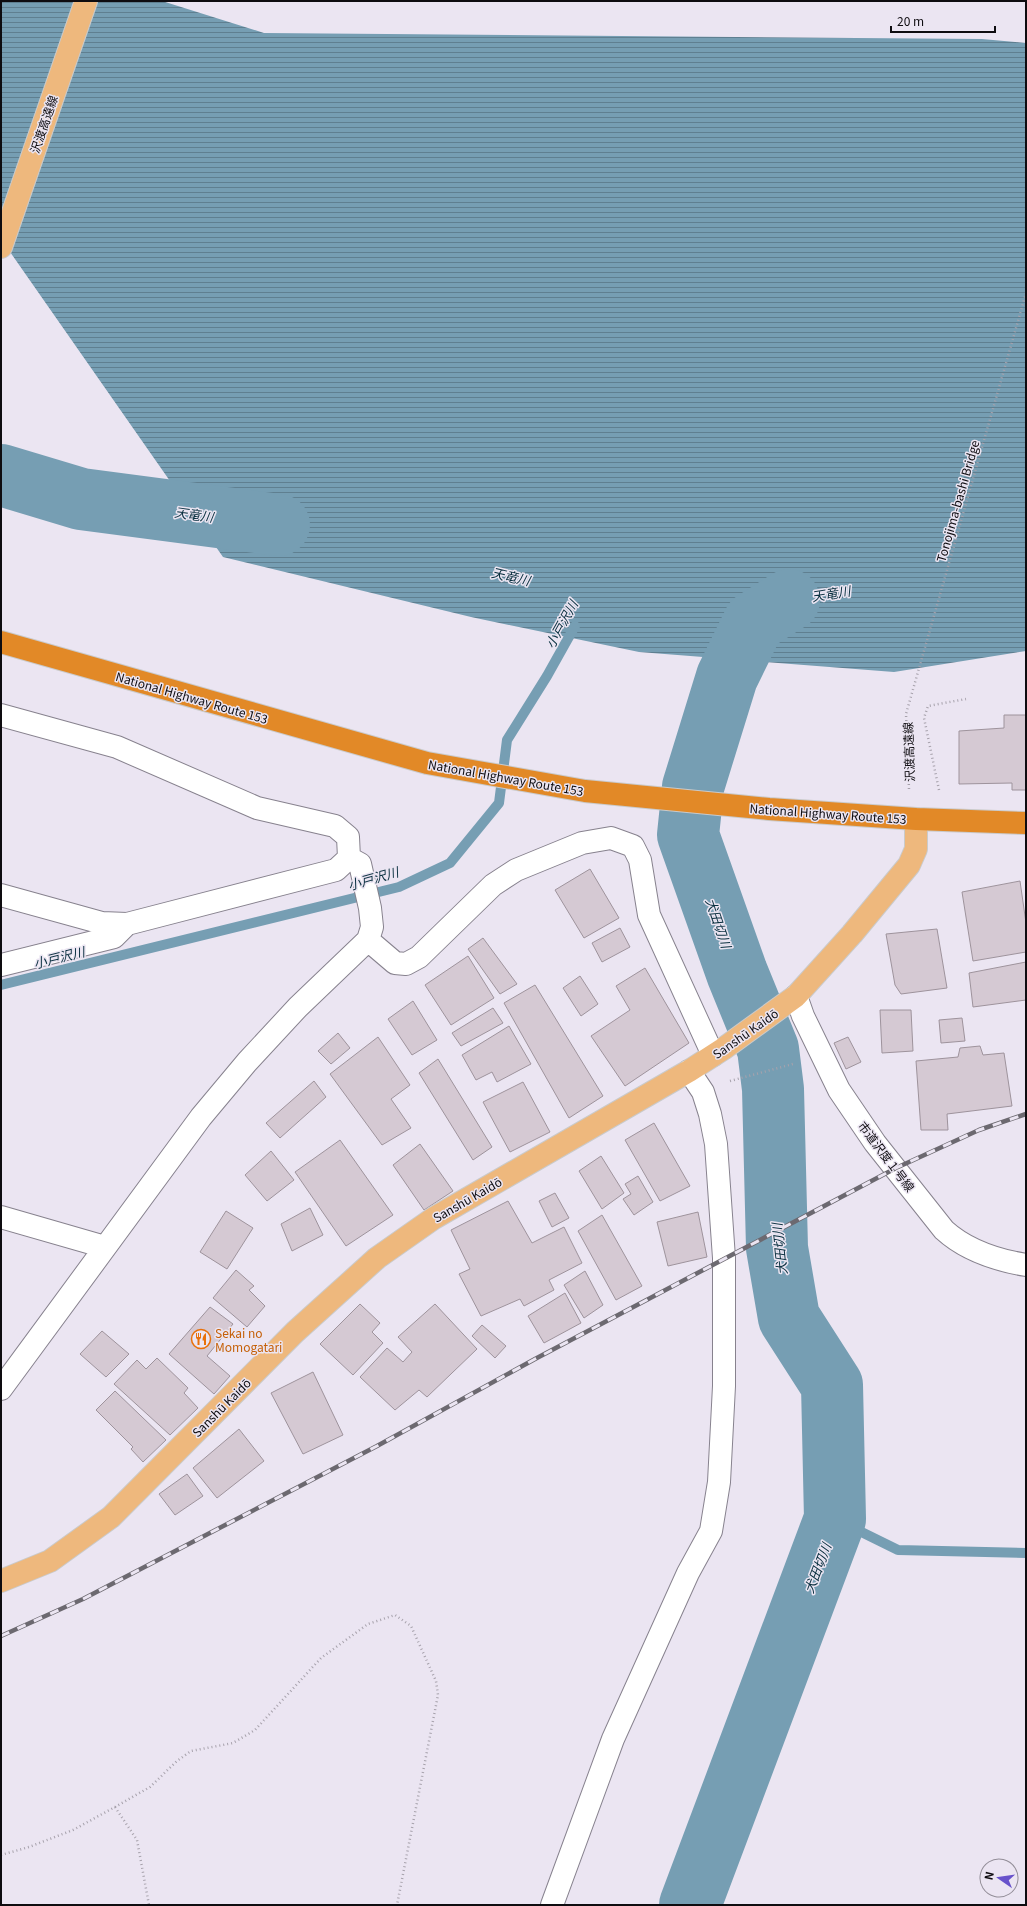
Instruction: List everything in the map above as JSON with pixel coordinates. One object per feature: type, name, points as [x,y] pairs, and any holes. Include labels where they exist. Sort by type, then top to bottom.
[{"type":"highway","name":"National Highway Route 153","points":[[1,642],[276,721],[434,764],[585,791],[770,809],[916,819],[1026,823]]},
{"type":"main road","name":"沢渡高遠線","points":[[1,247],[86,1]]},
{"type":"main road","name":"Sanshū Kaidō","points":[[1,1581],[50,1560],[111,1517],[295,1332],[377,1258],[434,1218],[689,1071],[790,1001],[852,934],[909,865],[916,849],[916,819]]},
{"type":"street","points":[[1,715],[117,747],[257,808],[335,826],[348,837],[349,858]]},
{"type":"street","points":[[368,940],[395,963],[406,964],[419,957],[493,885],[516,870],[582,843],[611,838],[632,846],[640,860],[649,915],[718,1052]]},
{"type":"street","points":[[1,1389],[201,1117],[246,1062],[298,1007],[368,940],[372,927],[370,908],[363,874],[360,864],[349,858]]},
{"type":"street","points":[[1,895],[102,923],[127,924],[336,870],[349,858]]},
{"type":"street","points":[[1,965],[114,938],[127,924]]},
{"type":"street","name":"市道沢度１号線","points":[[790,1001],[803,1016],[839,1090],[875,1142],[938,1223],[953,1238],[970,1249],[1004,1262],[1026,1266]]},
{"type":"street","points":[[552,1905],[613,1739],[688,1573],[711,1531],[719,1482],[724,1386],[724,1258],[716,1144],[710,1114],[703,1092],[689,1071]]},
{"type":"street","points":[[1,1216],[106,1247]]},
{"type":"path","name":"Tonojima-bashi Bridge","points":[[906,714],[1026,294]]},
{"type":"path","points":[[939,790],[924,718],[928,706],[966,699]]},
{"type":"path","name":"沢渡高遠線","points":[[906,714],[909,790]]},
{"type":"path","points":[[730,1082],[798,1063]]},
{"type":"path","points":[[1,1855],[29,1847],[73,1830],[150,1787],[177,1761],[191,1751],[233,1743],[256,1730],[321,1658],[368,1624],[395,1615],[411,1626],[436,1681],[438,1695],[397,1905]]},
{"type":"path","points":[[115,1807],[137,1840],[149,1905]]},
{"type":"water","points":[[1,1],[162,1],[264,33],[982,39],[1026,43],[1026,651],[894,672],[639,652],[471,617],[223,557],[1,239]]},
{"type":"building","points":[[1004,715],[1026,715],[1026,790],[1012,790],[1012,783],[959,784],[959,731],[1004,728]]},
{"type":"building","points":[[590,869],[619,918],[584,938],[555,890]]},
{"type":"building","points":[[1020,881],[1026,923],[1026,952],[973,961],[962,892]]},
{"type":"building","points":[[620,928],[630,947],[602,962],[592,943]]},
{"type":"building","points":[[937,929],[947,988],[901,994],[895,985],[886,934]]},
{"type":"building","points":[[483,938],[517,984],[500,994],[468,949]]},
{"type":"building","points":[[468,956],[494,998],[451,1025],[425,985]]},
{"type":"building","points":[[1026,962],[1026,1000],[973,1007],[969,973]]},
{"type":"building","points":[[645,968],[689,1043],[625,1086],[591,1036],[630,1010],[616,986]]},
{"type":"building","points":[[580,976],[598,1004],[581,1016],[563,988]]},
{"type":"building","points":[[535,985],[603,1096],[569,1118],[504,1003]]},
{"type":"building","points":[[413,1001],[437,1040],[412,1055],[388,1019]]},
{"type":"building","points":[[493,1008],[503,1023],[461,1046],[452,1033]]},
{"type":"building","points":[[880,1010],[911,1010],[913,1051],[882,1053]]},
{"type":"building","points":[[962,1018],[965,1041],[941,1043],[939,1020]]},
{"type":"building","points":[[509,1026],[531,1064],[497,1082],[492,1072],[476,1080],[462,1055]]},
{"type":"building","points":[[338,1033],[350,1048],[331,1064],[318,1051]]},
{"type":"building","points":[[378,1037],[410,1085],[391,1099],[411,1128],[382,1145],[330,1074]]},
{"type":"building","points":[[848,1037],[861,1062],[846,1069],[834,1043]]},
{"type":"building","points":[[980,1046],[983,1055],[1004,1053],[1012,1106],[947,1114],[948,1130],[921,1130],[916,1061],[958,1057],[960,1048]]},
{"type":"building","points":[[438,1059],[492,1147],[473,1160],[419,1073]]},
{"type":"building","points":[[314,1081],[326,1097],[280,1138],[266,1123]]},
{"type":"building","points":[[523,1082],[550,1132],[510,1152],[483,1102]]},
{"type":"building","points":[[654,1123],[690,1186],[660,1201],[625,1140]]},
{"type":"building","points":[[340,1140],[393,1215],[346,1246],[295,1172]]},
{"type":"building","points":[[420,1144],[453,1191],[424,1210],[393,1165]]},
{"type":"building","points":[[271,1151],[294,1180],[267,1201],[245,1175]]},
{"type":"building","points":[[601,1156],[624,1193],[602,1209],[579,1171]]},
{"type":"building","points":[[638,1176],[653,1202],[634,1215],[623,1199],[631,1194],[625,1184]]},
{"type":"building","points":[[555,1193],[569,1218],[552,1227],[539,1201]]},
{"type":"building","points":[[508,1201],[532,1243],[564,1227],[582,1263],[549,1280],[554,1290],[524,1306],[520,1299],[481,1316],[459,1274],[470,1269],[451,1230]]},
{"type":"building","points":[[310,1208],[323,1235],[292,1251],[281,1224]]},
{"type":"building","points":[[226,1211],[253,1228],[227,1269],[200,1252]]},
{"type":"building","points":[[698,1212],[707,1257],[668,1266],[657,1222]]},
{"type":"building","points":[[602,1215],[642,1286],[616,1300],[578,1231]]},
{"type":"building","points":[[236,1270],[254,1286],[249,1290],[265,1306],[247,1327],[213,1298]]},
{"type":"building","points":[[585,1271],[603,1305],[584,1318],[564,1285]]},
{"type":"building","points":[[565,1293],[581,1323],[544,1343],[528,1316]]},
{"type":"building","points":[[360,1304],[380,1323],[372,1332],[383,1343],[353,1375],[320,1344]]},
{"type":"building","points":[[435,1304],[477,1349],[427,1397],[419,1390],[395,1410],[360,1377],[387,1348],[403,1362],[412,1352],[398,1337]]},
{"type":"building","name":"Sekai no Momogatari","points":[[210,1307],[233,1324],[207,1356],[230,1376],[214,1394],[169,1354]]},
{"type":"building","points":[[482,1325],[506,1346],[495,1358],[472,1336]]},
{"type":"building","points":[[102,1331],[129,1354],[106,1377],[80,1354]]},
{"type":"building","points":[[157,1358],[188,1388],[184,1393],[198,1408],[170,1435],[114,1384],[137,1360],[146,1369]]},
{"type":"building","points":[[313,1372],[343,1435],[303,1454],[271,1393]]},
{"type":"building","points":[[115,1391],[166,1440],[143,1462],[131,1449],[133,1447],[96,1410]]},
{"type":"building","points":[[239,1429],[264,1461],[217,1498],[193,1468]]},
{"type":"building","points":[[187,1474],[203,1496],[175,1515],[159,1494]]},
{"type":"waterway","name":"天竜川","points":[[1,475],[81,499],[279,525]]},
{"type":"waterway","name":"犬田切川","points":[[690,1905],[835,1519],[832,1385],[789,1318],[777,1248],[773,1089],[768,1049],[737,973],[688,835],[693,787],[727,677],[754,622],[789,600]]},
{"type":"waterway","name":"小戸沢川","points":[[1,985],[399,887],[450,863],[499,803],[507,740],[547,676],[575,626]]},
{"type":"waterway","points":[[835,1519],[898,1550],[1026,1553]]},
{"type":"railway","points":[[1,1636],[83,1599],[377,1446],[535,1359],[896,1168],[979,1130],[1026,1114]]},
{"type":"place","name":"Sekai no Momogatari","points":[[201,1339]]}]
